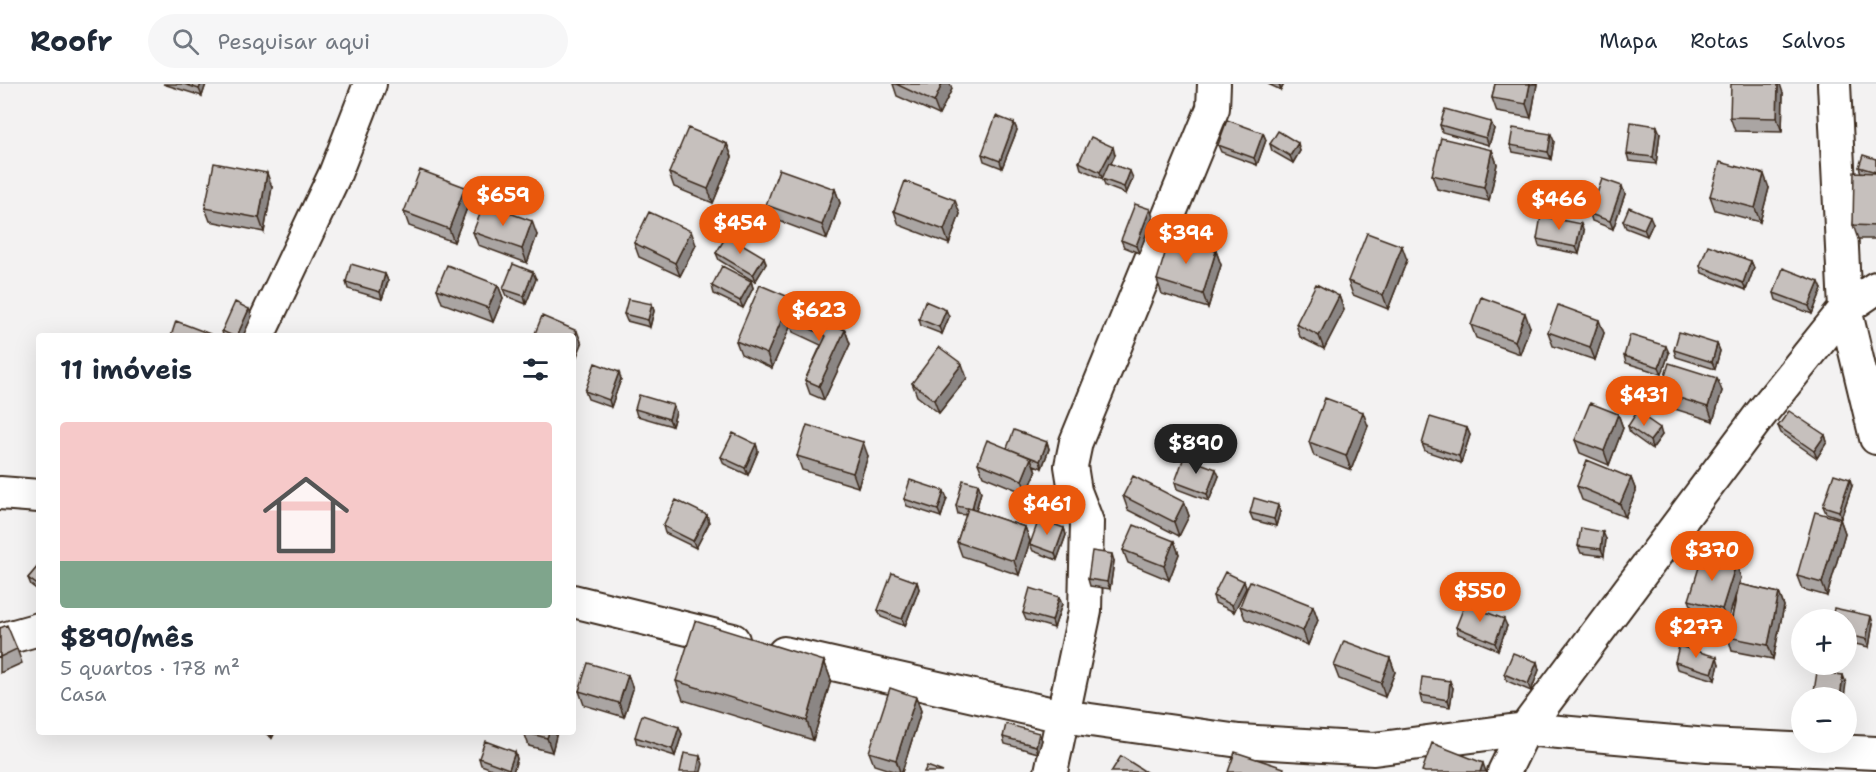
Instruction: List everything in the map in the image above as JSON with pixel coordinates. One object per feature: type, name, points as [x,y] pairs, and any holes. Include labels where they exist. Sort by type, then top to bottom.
[{"type":"street","points":[[259,333],[335,174],[370,84]]},
{"type":"street","points":[[1051,772],[1085,611],[1087,522],[1075,491],[1071,466],[1076,442],[1213,108],[1214,84]]},
{"type":"street","points":[[1834,84],[1845,309],[1876,438]]},
{"type":"street","points":[[1504,772],[1525,729],[1760,415],[1845,309],[1876,288]]},
{"type":"street","points":[[0,493],[36,496]]},
{"type":"street","points":[[576,602],[822,662],[1062,716],[1239,741],[1374,749],[1525,729],[1708,745],[1876,753]]},
{"type":"street","points":[[0,640],[36,630]]},
{"type":"building","points":[[184,84],[201,84],[199,89]]},
{"type":"building","points":[[896,84],[942,84],[934,102]]},
{"type":"building","points":[[1495,84],[1530,84],[1526,104],[1492,98]]},
{"type":"building","points":[[1731,84],[1778,84],[1777,118],[1730,117]]},
{"type":"building","points":[[1445,109],[1491,122],[1486,138],[1440,125]]},
{"type":"building","points":[[996,116],[1014,123],[1000,161],[982,154]]},
{"type":"building","points":[[1227,120],[1263,133],[1254,158],[1218,145]]},
{"type":"building","points":[[1631,122],[1657,126],[1653,157],[1627,154]]},
{"type":"building","points":[[688,128],[727,144],[708,189],[669,173]]},
{"type":"building","points":[[1513,128],[1551,134],[1548,152],[1510,145]]},
{"type":"building","points":[[1278,131],[1298,143],[1290,156],[1270,144]]},
{"type":"building","points":[[1091,137],[1113,147],[1100,172],[1079,162]]},
{"type":"building","points":[[1441,138],[1492,150],[1484,187],[1432,175]]},
{"type":"building","points":[[1863,155],[1876,159],[1876,172],[1859,167]]},
{"type":"building","points":[[1720,162],[1764,174],[1755,208],[1710,196]]},
{"type":"building","points":[[214,163],[267,173],[259,218],[205,208]]},
{"type":"building","points":[[1109,163],[1130,171],[1124,187],[1102,179]]},
{"type":"building","points":[[779,169],[835,189],[822,225],[766,205]]},
{"type":"building","points":[[420,170],[465,187],[449,229],[404,212]]},
{"type":"building","points":[[1854,172],[1876,173],[1876,226],[1853,225]]},
{"type":"building","points":[[1602,179],[1622,186],[1610,221],[1590,214]]},
{"type":"building","points":[[905,181],[955,200],[944,230],[894,211]]},
{"type":"building","points":[[484,204],[532,221],[522,249],[473,232]]},
{"type":"building","points":[[1135,204],[1150,209],[1136,246],[1121,240]]},
{"type":"building","points":[[1629,207],[1650,216],[1644,229],[1623,221]]},
{"type":"building","points":[[649,212],[691,231],[675,263],[634,243]]},
{"type":"building","points":[[1541,216],[1581,224],[1576,247],[1537,239]]},
{"type":"building","points":[[1367,233],[1402,246],[1383,295],[1348,281]]},
{"type":"building","points":[[727,235],[764,257],[753,275],[716,253]]},
{"type":"building","points":[[1170,237],[1216,251],[1203,294],[1157,280]]},
{"type":"building","points":[[1708,245],[1751,261],[1743,283],[1700,266]]},
{"type":"building","points":[[351,264],[385,274],[380,292],[346,282]]},
{"type":"building","points":[[513,264],[533,272],[524,296],[503,289]]},
{"type":"building","points":[[447,265],[498,285],[488,308],[437,289]]},
{"type":"building","points":[[722,266],[751,281],[740,301],[712,286]]},
{"type":"building","points":[[1783,268],[1819,282],[1809,306],[1774,293]]},
{"type":"building","points":[[1316,284],[1339,296],[1319,336],[1296,324]]},
{"type":"building","points":[[760,285],[791,298],[767,354],[736,341]]},
{"type":"building","points":[[1481,297],[1525,313],[1515,341],[1471,325]]},
{"type":"building","points":[[628,299],[652,304],[648,320],[624,314]]},
{"type":"building","points":[[925,301],[946,310],[939,327],[919,319]]},
{"type":"building","points":[[235,302],[249,309],[238,333],[222,331]]},
{"type":"building","points":[[1558,305],[1599,320],[1590,347],[1548,332]]},
{"type":"building","points":[[795,306],[845,330],[819,386],[805,380],[826,336],[788,319]]},
{"type":"building","points":[[542,316],[577,331],[576,333],[535,333]]},
{"type":"building","points":[[176,321],[207,333],[172,333]]},
{"type":"building","points":[[1679,332],[1717,344],[1712,362],[1674,350]]},
{"type":"building","points":[[1630,335],[1666,346],[1659,367],[1624,356]]},
{"type":"building","points":[[939,347],[962,364],[934,400],[912,383]]},
{"type":"building","points":[[595,363],[619,372],[609,400],[585,391]]},
{"type":"building","points":[[1669,363],[1717,378],[1708,407],[1660,392]]},
{"type":"building","points":[[639,395],[673,405],[669,419],[635,409]]},
{"type":"building","points":[[1325,398],[1363,412],[1346,456],[1309,442]]},
{"type":"building","points":[[1590,403],[1618,414],[1604,451],[1575,440]]},
{"type":"building","points":[[1789,411],[1825,435],[1814,451],[1778,426]]},
{"type":"building","points":[[1637,412],[1660,428],[1650,441],[1628,426]]},
{"type":"building","points":[[1430,417],[1467,428],[1459,456],[1422,444]]},
{"type":"building","points":[[807,425],[863,442],[853,473],[797,456]]},
{"type":"building","points":[[1014,430],[1047,442],[1040,461],[1007,448]]},
{"type":"building","points":[[733,433],[756,444],[745,468],[721,457]]},
{"type":"building","points":[[987,440],[1031,458],[1022,480],[978,463]]},
{"type":"building","points":[[1184,457],[1216,469],[1207,494],[1175,482]]},
{"type":"building","points":[[1587,460],[1631,478],[1620,504],[1577,486]]},
{"type":"building","points":[[1834,474],[1850,479],[1839,511],[1823,506]]},
{"type":"building","points":[[1133,476],[1184,502],[1174,522],[1123,496]]},
{"type":"building","points":[[910,480],[944,491],[938,510],[904,499]]},
{"type":"building","points":[[963,480],[978,484],[972,509],[956,506]]},
{"type":"building","points":[[1254,498],[1278,505],[1274,519],[1250,513]]},
{"type":"building","points":[[676,500],[707,515],[693,541],[663,526]]},
{"type":"building","points":[[968,508],[1025,527],[1014,561],[957,542]]},
{"type":"building","points":[[1815,512],[1840,519],[1822,583],[1797,576]]},
{"type":"building","points":[[1039,519],[1064,528],[1055,553],[1030,544]]},
{"type":"building","points":[[1134,525],[1174,541],[1164,566],[1123,550]]},
{"type":"building","points":[[1581,528],[1603,532],[1601,549],[1578,546]]},
{"type":"building","points":[[1092,551],[1112,554],[1107,582],[1088,579]]},
{"type":"building","points":[[1703,554],[1736,564],[1722,609],[1689,600]]},
{"type":"building","points":[[36,569],[36,584],[28,578]]},
{"type":"building","points":[[1225,572],[1244,581],[1232,605],[1213,596]]},
{"type":"building","points":[[892,573],[917,582],[902,619],[878,610]]},
{"type":"building","points":[[1250,581],[1313,606],[1303,631],[1240,606]]},
{"type":"building","points":[[1739,584],[1779,593],[1768,645],[1728,637]]},
{"type":"building","points":[[1030,588],[1059,597],[1052,621],[1023,613]]},
{"type":"building","points":[[1465,604],[1504,619],[1495,643],[1456,627]]},
{"type":"building","points":[[1857,613],[1871,616],[1866,639],[1857,637]]},
{"type":"building","points":[[695,621],[824,661],[807,721],[676,681]]},
{"type":"building","points":[[7,625],[17,649],[0,657],[0,628]]},
{"type":"building","points":[[1344,641],[1390,658],[1381,683],[1334,666]]},
{"type":"building","points":[[1679,646],[1717,657],[1712,673],[1675,662]]},
{"type":"building","points":[[1513,653],[1537,662],[1528,684],[1504,674]]},
{"type":"building","points":[[588,663],[628,675],[619,703],[579,691]]},
{"type":"building","points":[[1817,675],[1843,675],[1841,687],[1815,687]]},
{"type":"building","points":[[1422,677],[1450,681],[1448,700],[1420,695]]},
{"type":"building","points":[[890,688],[916,697],[896,760],[869,752]]},
{"type":"building","points":[[642,715],[679,727],[672,749],[635,737]]},
{"type":"building","points":[[1006,724],[1039,733],[1036,746],[1003,737]]},
{"type":"building","points":[[485,741],[515,752],[509,769],[479,758]]},
{"type":"building","points":[[1432,743],[1483,763],[1480,772],[1422,771]]},
{"type":"building","points":[[1235,752],[1284,768],[1283,772],[1228,772]]},
{"type":"building","points":[[684,753],[700,756],[697,772],[680,772]]},
{"type":"building","points":[[1121,756],[1146,772],[1111,772]]},
{"type":"building","points":[[927,766],[943,772],[924,772]]}]
